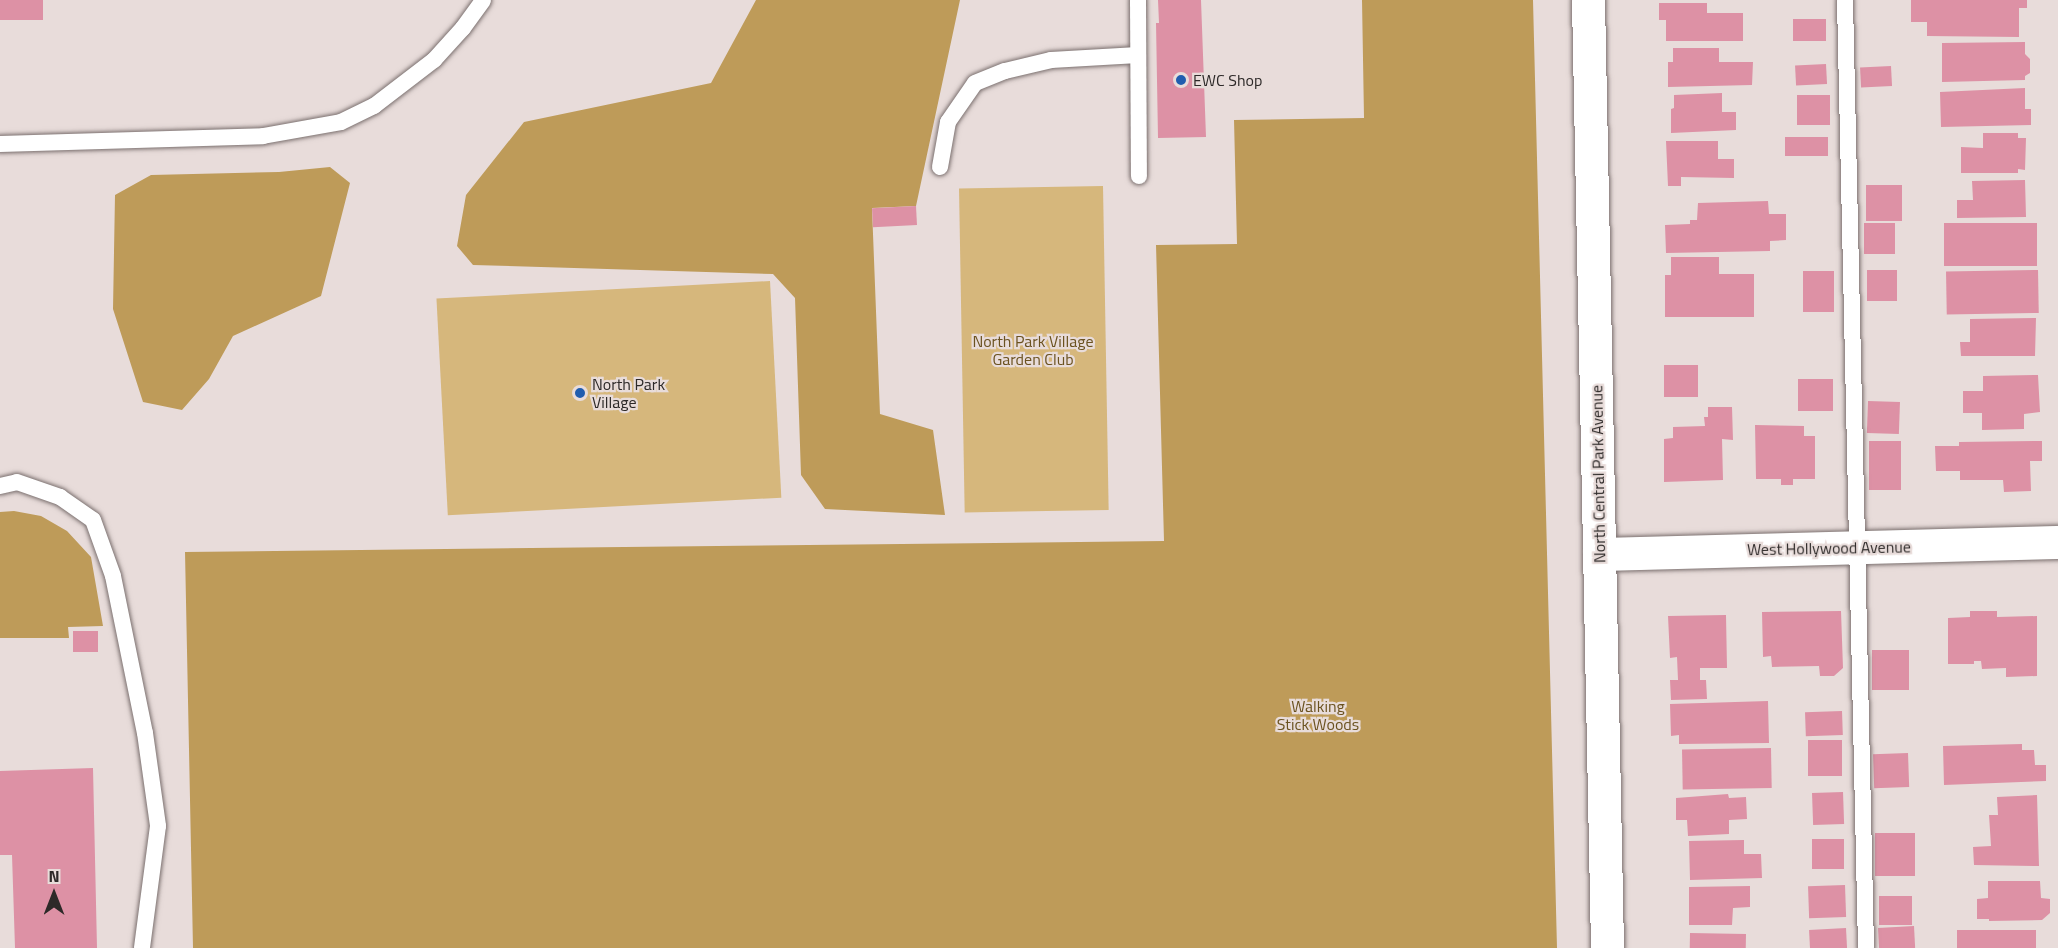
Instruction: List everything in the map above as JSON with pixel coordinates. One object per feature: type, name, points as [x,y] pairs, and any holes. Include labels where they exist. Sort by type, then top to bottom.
[{"type":"street","name":"North Central Park Avenue","points":[[1588,0],[1607,948]]},
{"type":"street","name":"West Hollywood Avenue","points":[[1599,554],[2058,542]]},
{"type":"lane","points":[[0,144],[263,136],[341,122],[374,106],[434,60],[463,28],[483,0]]},
{"type":"lane","points":[[1138,0],[1139,176]]},
{"type":"lane","points":[[1845,0],[1855,548],[1866,948]]},
{"type":"lane","points":[[940,167],[948,122],[975,83],[1005,71],[1051,60],[1138,55]]},
{"type":"lane","points":[[0,486],[17,482],[60,497],[93,520],[113,576],[145,733],[158,826],[142,948]]},
{"type":"green space","points":[[756,0],[960,0],[916,206],[872,208],[880,414],[933,430],[945,515],[825,509],[801,475],[795,298],[773,274],[473,265],[457,246],[466,195],[524,122],[711,83]]},
{"type":"green space","name":"Walking Stick Woods","points":[[1362,0],[1533,0],[1557,948],[193,948],[185,552],[1164,541],[1156,245],[1237,244],[1234,120],[1364,118]]},
{"type":"green space","points":[[330,167],[350,183],[321,296],[233,336],[209,379],[182,410],[143,402],[113,309],[115,195],[151,175],[279,172]]},
{"type":"green space","name":"North Park Village Garden Club","points":[[1103,186],[1109,510],[965,512],[959,189]]},
{"type":"green space","points":[[770,281],[781,498],[448,515],[436,298]]},
{"type":"green space","points":[[14,511],[41,516],[67,531],[91,557],[103,626],[68,627],[69,638],[0,638],[0,512]]},
{"type":"building","points":[[0,0],[43,0],[43,20],[0,20]]},
{"type":"building","name":"EWC Shop","points":[[1158,0],[1201,0],[1206,137],[1158,138],[1156,23],[1159,23]]},
{"type":"building","points":[[1911,0],[2027,0],[2027,8],[2019,8],[2019,37],[1927,36],[1927,22],[1911,22]]},
{"type":"building","points":[[1659,3],[1707,3],[1707,13],[1743,13],[1743,41],[1666,41],[1666,20],[1659,20]]},
{"type":"building","points":[[1793,19],[1826,19],[1826,41],[1793,41]]},
{"type":"building","points":[[2025,42],[2025,54],[2030,59],[2030,73],[2025,76],[2025,80],[1942,82],[1942,43]]},
{"type":"building","points":[[1673,48],[1719,48],[1719,62],[1753,62],[1752,85],[1668,87],[1668,62],[1673,62]]},
{"type":"building","points":[[1826,64],[1827,84],[1796,86],[1795,66]]},
{"type":"building","points":[[1891,66],[1892,86],[1861,88],[1860,68]]},
{"type":"building","points":[[2025,88],[2025,109],[2031,109],[2031,125],[1941,127],[1940,92]]},
{"type":"building","points":[[1722,93],[1722,112],[1736,112],[1736,130],[1671,133],[1671,109],[1674,108],[1674,95]]},
{"type":"building","points":[[1797,95],[1830,95],[1830,125],[1797,125]]},
{"type":"building","points":[[1983,133],[2018,133],[2018,138],[2026,138],[2025,170],[2018,169],[2018,173],[1961,173],[1961,147],[1983,148]]},
{"type":"building","points":[[1785,137],[1828,137],[1828,156],[1785,156]]},
{"type":"building","points":[[1666,141],[1718,141],[1718,159],[1734,159],[1734,178],[1681,177],[1681,186],[1668,186]]},
{"type":"building","points":[[2025,180],[2026,217],[1957,218],[1957,200],[1973,200],[1972,181]]},
{"type":"building","points":[[1866,185],[1902,185],[1902,221],[1866,221]]},
{"type":"building","points":[[1768,201],[1769,214],[1786,214],[1786,240],[1770,241],[1770,251],[1666,253],[1665,225],[1690,224],[1690,220],[1697,220],[1698,203]]},
{"type":"building","points":[[916,206],[917,225],[873,227],[872,208]]},
{"type":"building","points":[[1864,223],[1895,223],[1895,254],[1864,254]]},
{"type":"building","points":[[1944,223],[2037,223],[2037,266],[1944,266]]},
{"type":"building","points":[[1671,257],[1719,257],[1719,274],[1754,274],[1754,317],[1665,317],[1665,275],[1671,275]]},
{"type":"building","points":[[1867,270],[1897,270],[1897,301],[1867,301]]},
{"type":"building","points":[[2038,270],[2039,313],[1947,315],[1946,272]]},
{"type":"building","points":[[1803,271],[1834,271],[1834,312],[1803,312]]},
{"type":"building","points":[[2036,318],[2035,356],[1961,356],[1960,342],[1970,342],[1970,319]]},
{"type":"building","points":[[1664,365],[1698,365],[1698,397],[1664,397]]},
{"type":"building","points":[[2038,375],[2040,412],[2024,414],[2024,429],[1982,430],[1982,413],[1963,413],[1963,391],[1983,391],[1983,376]]},
{"type":"building","points":[[1798,379],[1833,379],[1833,411],[1798,411]]},
{"type":"building","points":[[1868,401],[1900,402],[1899,434],[1867,433]]},
{"type":"building","points":[[1708,407],[1732,407],[1733,440],[1722,439],[1723,480],[1664,482],[1664,439],[1673,438],[1673,427],[1705,426],[1704,417],[1708,417]]},
{"type":"building","points":[[1755,425],[1804,426],[1804,436],[1815,436],[1815,479],[1793,479],[1793,485],[1781,485],[1781,479],[1756,479]]},
{"type":"building","points":[[1869,441],[1901,441],[1901,490],[1869,490]]},
{"type":"building","points":[[2042,441],[2042,461],[2030,461],[2031,491],[2004,492],[2003,480],[1960,480],[1960,471],[1936,471],[1935,446],[1959,446],[1959,442]]},
{"type":"building","points":[[1841,611],[1843,668],[1834,676],[1820,676],[1819,666],[1772,667],[1771,656],[1763,657],[1762,612]]},
{"type":"building","points":[[1970,611],[1997,611],[1997,617],[2037,616],[2037,676],[2006,677],[2006,668],[1982,669],[1981,661],[1974,661],[1974,664],[1948,664],[1948,618],[1970,617]]},
{"type":"building","points":[[1726,615],[1727,668],[1700,668],[1700,680],[1706,680],[1707,699],[1671,700],[1670,680],[1678,680],[1677,657],[1670,658],[1668,616]]},
{"type":"building","points":[[73,631],[98,631],[98,652],[73,652]]},
{"type":"building","points":[[1872,650],[1909,650],[1909,690],[1872,690]]},
{"type":"building","points":[[1768,701],[1769,743],[1679,744],[1679,735],[1671,736],[1670,704]]},
{"type":"building","points":[[1842,711],[1843,735],[1806,736],[1805,712]]},
{"type":"building","points":[[1808,740],[1842,740],[1842,776],[1808,776]]},
{"type":"building","points":[[2022,744],[2022,750],[2034,750],[2035,765],[2046,765],[2046,781],[1944,785],[1943,746]]},
{"type":"building","points":[[1771,748],[1772,788],[1683,790],[1682,750]]},
{"type":"building","points":[[1908,753],[1909,787],[1874,788],[1873,754]]},
{"type":"building","points":[[93,768],[97,948],[15,948],[12,855],[0,855],[0,771]]},
{"type":"building","points":[[1843,792],[1844,824],[1813,825],[1812,793]]},
{"type":"building","points":[[1728,794],[1729,798],[1746,797],[1747,819],[1729,820],[1729,834],[1688,836],[1687,820],[1676,820],[1676,798]]},
{"type":"building","points":[[2037,795],[2039,866],[1974,865],[1973,847],[1991,846],[1989,815],[1998,815],[1997,797]]},
{"type":"building","points":[[1875,833],[1915,833],[1915,876],[1875,876]]},
{"type":"building","points":[[1812,839],[1844,839],[1844,869],[1812,869]]},
{"type":"building","points":[[1744,840],[1744,854],[1761,854],[1762,878],[1690,880],[1689,841]]},
{"type":"building","points":[[1988,881],[2040,881],[2041,898],[2050,899],[2050,913],[2042,920],[1989,921],[1989,919],[1977,919],[1977,899],[1988,898]]},
{"type":"building","points":[[1845,885],[1846,917],[1809,918],[1808,886]]},
{"type":"building","points":[[1750,886],[1750,907],[1733,908],[1732,925],[1689,925],[1689,887]]},
{"type":"building","points":[[1879,896],[1912,896],[1912,925],[1879,925]]},
{"type":"building","points":[[1914,926],[1915,948],[1879,948],[1878,928]]},
{"type":"building","points":[[1846,928],[1847,948],[1810,948],[1809,930]]},
{"type":"building","points":[[1957,930],[2036,930],[2036,948],[1957,948]]},
{"type":"building","points":[[1690,933],[1746,934],[1746,948],[1690,948]]},
{"type":"place","name":"EWC Shop","points":[[1181,80]]},
{"type":"place","name":"North Park Village","points":[[580,393]]}]
